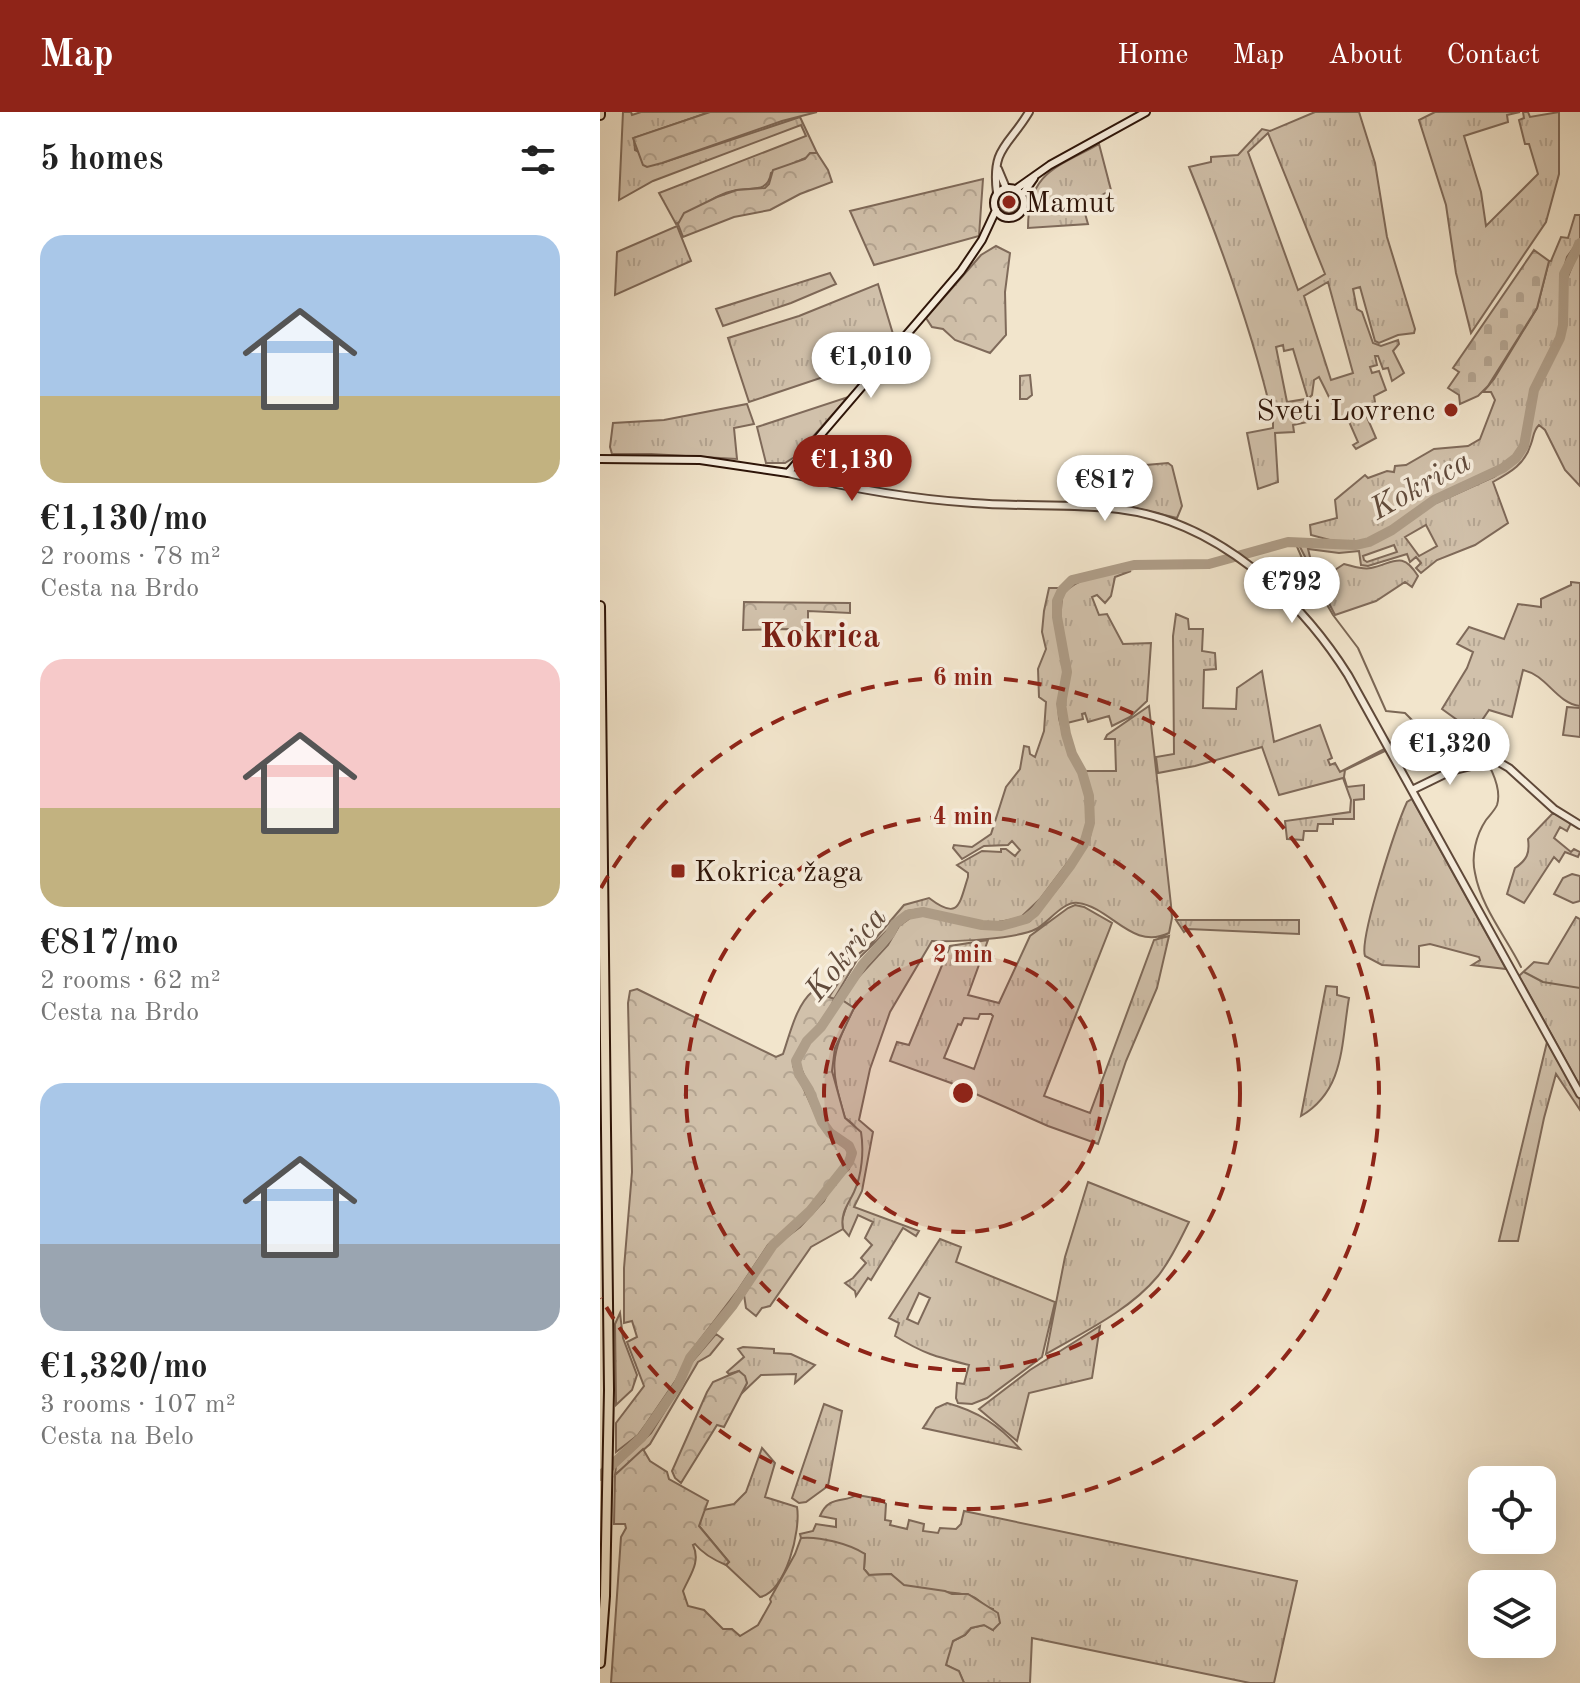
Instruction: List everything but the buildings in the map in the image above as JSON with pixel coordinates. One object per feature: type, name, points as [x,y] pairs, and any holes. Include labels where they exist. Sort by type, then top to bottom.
[{"type":"highway","points":[[600,606],[609,1390],[607,1535],[600,1663]]},
{"type":"street","points":[[982,240],[996,210],[996,166],[1000,150],[1029,112]]},
{"type":"street","points":[[1016,189],[1065,156],[1146,112]]},
{"type":"street","points":[[996,166],[1006,188]]},
{"type":"street","points":[[1022,195],[1036,175]]},
{"type":"street","points":[[788,473],[951,283],[982,240],[1004,217],[1019,214],[1024,205],[1022,195],[1016,189],[1006,188],[997,193]]},
{"type":"street","points":[[996,210],[1004,217]]},
{"type":"street","points":[[600,459],[700,460],[788,473],[893,495],[977,504],[1120,509],[1167,521],[1226,550],[1291,602],[1336,657],[1580,1094]]},
{"type":"street","points":[[1412,790],[1451,771],[1492,761],[1509,768],[1554,809],[1580,825]]},
{"type":"green space","points":[[623,112],[631,112],[632,115],[641,112],[710,112],[634,138],[635,150],[662,163],[800,117],[817,153],[771,173],[763,186],[720,195],[676,224],[659,193],[806,136],[801,125],[653,181],[619,200]]},
{"type":"green space","points":[[710,112],[817,112],[662,163],[647,167],[643,165],[633,138]]},
{"type":"green space","points":[[1315,112],[1359,112],[1375,163],[1387,237],[1415,329],[1414,333],[1398,335],[1379,343],[1375,341],[1360,287],[1353,289],[1357,309],[1362,312],[1373,343],[1381,346],[1398,340],[1399,344],[1393,351],[1404,373],[1392,381],[1388,368],[1383,369],[1378,356],[1375,356],[1377,365],[1370,367],[1372,373],[1379,371],[1386,390],[1374,396],[1375,402],[1363,408],[1376,438],[1356,449],[1353,445],[1358,442],[1347,417],[1340,420],[1319,377],[1314,380],[1312,395],[1308,399],[1293,349],[1284,351],[1283,345],[1276,347],[1287,402],[1306,399],[1312,421],[1293,425],[1294,432],[1275,433],[1278,482],[1258,489],[1247,433],[1273,428],[1273,420],[1236,292],[1189,167],[1211,162],[1211,157],[1238,155],[1262,129],[1270,131]],"holes":[[[1268,133],[1325,274],[1298,290],[1248,152]],[[1328,282],[1353,373],[1331,380],[1304,296]]]},
{"type":"green space","points":[[1435,112],[1520,112],[1507,115],[1508,122],[1464,136],[1481,192],[1486,226],[1538,174],[1519,120],[1524,118],[1523,112],[1528,112],[1530,117],[1559,112],[1559,174],[1546,222],[1471,333],[1456,273],[1446,205],[1419,120]]},
{"type":"green space","points":[[1099,144],[1111,190],[1093,200],[1084,210],[1088,224],[1028,228],[1029,209],[1039,183],[1058,166]]},
{"type":"green space","points":[[810,153],[817,153],[832,182],[770,210],[734,217],[683,237],[678,224],[684,213],[737,190],[765,188],[773,170],[805,159]]},
{"type":"green space","points":[[983,179],[979,236],[874,265],[850,211]]},
{"type":"green space","points":[[1009,193],[1016,196],[1019,203],[1016,210],[1009,213],[1002,210],[999,203],[1002,196]]},
{"type":"green space","points":[[1575,215],[1580,215],[1580,239],[1567,257],[1561,279],[1563,304],[1559,337],[1533,389],[1526,432],[1516,455],[1486,476],[1433,497],[1393,527],[1367,541],[1341,543],[1311,535],[1310,525],[1337,518],[1335,500],[1365,475],[1368,478],[1387,471],[1394,472],[1395,466],[1406,465],[1434,449],[1468,446],[1480,439],[1495,400],[1491,392],[1483,392],[1537,308],[1549,261],[1561,237],[1568,238]]},
{"type":"green space","points":[[677,226],[691,261],[615,295],[617,252]]},
{"type":"green space","points":[[996,246],[1010,253],[1005,292],[1006,335],[990,353],[955,340],[943,329],[932,327],[926,318],[981,255]]},
{"type":"green space","points":[[1580,247],[1580,486],[1565,470],[1545,430],[1539,425],[1521,462],[1493,482],[1508,523],[1475,545],[1437,560],[1421,573],[1416,568],[1421,563],[1416,557],[1410,562],[1407,554],[1368,566],[1361,565],[1359,551],[1339,553],[1308,549],[1313,569],[1321,579],[1344,564],[1368,568],[1397,560],[1407,563],[1418,576],[1412,587],[1405,582],[1376,601],[1335,615],[1299,545],[1349,548],[1374,543],[1425,508],[1494,477],[1514,463],[1528,439],[1538,382],[1551,363],[1566,326],[1564,286]],"holes":[[[1426,525],[1437,546],[1419,556],[1405,537]],[[1394,545],[1397,552],[1367,562],[1364,560],[1363,556]]]},
{"type":"green space","points":[[1534,250],[1549,261],[1537,308],[1488,386],[1478,396],[1460,404],[1459,395],[1448,388],[1459,372],[1453,368]]},
{"type":"green space","points":[[830,273],[836,284],[723,326],[716,309]]},
{"type":"green space","points":[[878,284],[896,344],[883,357],[749,402],[728,338],[799,316]]},
{"type":"green space","points":[[1030,375],[1032,395],[1020,399],[1020,376]]},
{"type":"green space","points":[[848,397],[796,456],[785,463],[766,463],[757,427]]},
{"type":"green space","points":[[747,404],[754,424],[734,428],[737,459],[612,454],[613,423],[664,420]]},
{"type":"green space","points":[[1168,463],[1172,466],[1182,506],[1177,518],[1127,506],[1087,501],[1085,487],[1136,484],[1135,466]]},
{"type":"green space","points":[[1131,571],[1115,577],[1111,596],[1105,603],[1097,595],[1092,597],[1099,615],[1107,614],[1123,644],[1151,643],[1147,701],[1130,717],[1112,726],[1109,716],[1088,722],[1085,713],[1082,714],[1083,719],[1067,723],[1064,700],[1068,665],[1060,624],[1062,595],[1085,580],[1103,574]]},
{"type":"green space","points":[[1571,582],[1580,583],[1580,706],[1564,700],[1539,677],[1523,670],[1512,717],[1489,710],[1474,732],[1442,709],[1473,652],[1457,644],[1469,627],[1504,639],[1518,604],[1541,607],[1541,599],[1571,585]]},
{"type":"green space","points":[[1049,588],[1059,588],[1055,618],[1065,672],[1058,703],[1059,718],[1067,749],[1082,778],[1088,807],[1086,829],[1077,850],[1040,899],[1020,918],[989,924],[921,909],[907,911],[857,960],[834,999],[829,997],[856,956],[870,945],[904,905],[929,898],[952,909],[960,902],[968,877],[968,873],[957,865],[982,851],[1001,852],[1001,849],[1006,849],[1015,856],[1020,850],[1012,841],[1008,845],[984,846],[962,859],[953,848],[954,845],[972,847],[991,834],[1006,787],[1020,769],[1024,746],[1029,747],[1030,754],[1035,757],[1044,731],[1046,702],[1039,697],[1038,669],[1046,649],[1042,632]]},
{"type":"green space","points":[[744,602],[850,603],[850,613],[808,611],[808,629],[826,630],[825,642],[804,641],[804,631],[743,630]]},
{"type":"green space","points":[[1176,614],[1188,619],[1189,629],[1203,629],[1202,651],[1215,653],[1216,669],[1204,670],[1203,708],[1236,709],[1237,688],[1262,671],[1274,742],[1320,725],[1332,758],[1328,760],[1330,765],[1335,763],[1340,772],[1384,749],[1345,770],[1347,787],[1364,785],[1364,799],[1354,800],[1354,819],[1333,819],[1333,824],[1318,824],[1317,831],[1304,831],[1303,840],[1287,839],[1285,821],[1350,812],[1351,800],[1343,778],[1279,795],[1262,747],[1158,773],[1156,757],[1174,754],[1173,636]]},
{"type":"green space","points":[[1149,706],[1171,905],[1169,933],[1156,937],[1144,936],[1090,906],[1072,903],[1041,926],[1027,932],[985,939],[932,941],[890,1012],[870,1069],[859,1120],[873,1132],[862,1191],[854,1207],[919,1231],[916,1236],[903,1228],[871,1280],[868,1278],[856,1296],[855,1291],[845,1283],[866,1263],[861,1258],[872,1245],[865,1238],[873,1222],[858,1215],[849,1236],[843,1229],[842,1221],[862,1153],[856,1128],[845,1118],[835,1074],[836,1051],[854,1008],[842,1000],[853,983],[888,945],[899,926],[913,916],[925,914],[985,929],[1001,929],[1030,921],[1062,883],[1090,837],[1092,796],[1085,771],[1116,771],[1115,739],[1105,739],[1107,735]]},
{"type":"green space","points":[[1567,707],[1580,708],[1580,737],[1563,735]]},
{"type":"green space","points":[[1412,799],[1506,969],[1472,965],[1480,960],[1479,957],[1430,944],[1419,946],[1419,967],[1382,965],[1365,956],[1368,927],[1380,880],[1402,814],[1407,802]]},
{"type":"green space","points":[[1553,813],[1571,823],[1567,831],[1560,827],[1554,838],[1571,852],[1574,849],[1580,852],[1578,857],[1565,852],[1559,862],[1554,857],[1524,903],[1507,894],[1515,868],[1527,856],[1528,839]]},
{"type":"green space","points":[[1572,874],[1580,876],[1580,901],[1573,903],[1554,894],[1563,878]]},
{"type":"green space","points":[[1075,905],[1084,907],[1112,923],[1044,1096],[1090,1113],[1154,940],[1169,936],[1157,988],[1126,1061],[1098,1144],[890,1061],[897,1042],[909,1045],[950,946],[988,940],[968,995],[999,1003],[1030,936]],"holes":[[[980,1014],[993,1016],[974,1069],[944,1058],[958,1024],[961,1025],[964,1018],[978,1019]]]},
{"type":"green space","points":[[1576,917],[1580,919],[1580,1086],[1519,976],[1534,962],[1548,964]]},
{"type":"green space","points":[[1176,920],[1299,920],[1299,934],[1188,929],[1184,932]]},
{"type":"green space","points":[[1326,986],[1337,987],[1337,995],[1349,998],[1342,1049],[1326,1093],[1301,1116]]},
{"type":"green space","points":[[637,989],[776,1057],[783,1054],[798,1012],[813,991],[834,999],[796,1056],[793,1066],[819,1122],[848,1151],[847,1160],[801,1217],[768,1245],[692,1350],[676,1380],[638,1435],[616,1452],[616,1423],[644,1386],[627,1342],[637,1337],[632,1321],[624,1323],[624,1268],[632,1172],[628,1003],[630,991]]},
{"type":"green space","points":[[842,1000],[854,1008],[835,1048],[832,1071],[845,1118],[861,1132],[859,1178],[844,1214],[843,1229],[811,1247],[770,1306],[762,1308],[756,1316],[746,1308],[744,1295],[775,1246],[800,1227],[849,1169],[854,1151],[823,1120],[798,1061]]},
{"type":"green space","points":[[1547,1042],[1580,1100],[1580,1110],[1556,1074],[1518,1241],[1499,1241]]},
{"type":"green space","points":[[1088,1182],[1189,1222],[1167,1263],[1147,1288],[1106,1320],[1046,1354],[1065,1257]]},
{"type":"green space","points":[[940,1239],[961,1247],[956,1262],[1055,1302],[1042,1357],[987,1398],[972,1404],[958,1403],[956,1398],[957,1383],[964,1384],[969,1365],[931,1354],[905,1342],[895,1336],[899,1323],[889,1318]],"holes":[[[919,1293],[930,1298],[918,1324],[907,1319]]]},
{"type":"green space","points":[[620,1313],[623,1338],[637,1375],[632,1390],[616,1405],[615,1324]]},
{"type":"green space","points":[[1100,1326],[1092,1378],[1029,1393],[1017,1441],[979,1409],[1030,1370]]},
{"type":"green space","points":[[716,1334],[723,1339],[710,1355],[698,1362],[650,1444],[615,1475],[616,1466],[651,1433],[691,1363]]},
{"type":"green space","points":[[738,1349],[774,1349],[774,1353],[791,1354],[815,1365],[795,1383],[796,1374],[761,1375],[741,1394],[747,1383],[739,1371],[727,1372],[744,1357]]},
{"type":"green space","points":[[739,1371],[747,1383],[724,1427],[717,1425],[681,1483],[672,1471],[707,1392],[713,1382]]},
{"type":"green space","points":[[947,1403],[987,1420],[1020,1449],[923,1428],[936,1408]]},
{"type":"green space","points":[[824,1404],[842,1411],[828,1486],[806,1502],[799,1503],[792,1498]]},
{"type":"green space","points":[[762,1448],[775,1463],[765,1497],[797,1507],[798,1517],[794,1544],[784,1572],[769,1593],[760,1597],[726,1565],[729,1562],[699,1526],[703,1510],[734,1504],[746,1492]]},
{"type":"green space","points":[[643,1449],[650,1461],[667,1472],[669,1479],[708,1501],[699,1526],[729,1562],[726,1565],[693,1545],[695,1563],[683,1591],[688,1606],[704,1610],[723,1629],[732,1629],[740,1636],[758,1625],[801,1538],[834,1542],[865,1554],[864,1569],[869,1575],[891,1574],[904,1585],[968,1594],[998,1613],[1000,1623],[993,1630],[984,1625],[971,1628],[953,1641],[946,1665],[959,1671],[964,1683],[611,1683],[621,1537],[626,1528],[625,1524],[614,1524],[615,1475]]},
{"type":"green space","points":[[857,1495],[880,1499],[886,1504],[885,1520],[891,1521],[890,1525],[907,1529],[909,1520],[924,1524],[923,1531],[938,1533],[940,1528],[956,1529],[961,1524],[964,1511],[1297,1581],[1274,1683],[1250,1683],[1032,1638],[1030,1683],[964,1683],[959,1672],[946,1665],[951,1646],[971,1628],[984,1625],[993,1630],[993,1609],[964,1594],[906,1587],[891,1574],[869,1575],[864,1569],[865,1554],[839,1544],[801,1538],[800,1534],[813,1531],[816,1524],[836,1527],[836,1519],[820,1516],[824,1509],[832,1502]]},
{"type":"waterway","name":"Kokrica","points":[[600,1476],[642,1437],[678,1385],[690,1358],[733,1305],[773,1245],[810,1211],[849,1162],[852,1153],[849,1146],[830,1133],[822,1122],[796,1061],[863,964],[895,924],[907,915],[923,912],[1001,926],[1026,919],[1035,912],[1084,844],[1090,823],[1089,796],[1082,772],[1072,754],[1061,704],[1067,672],[1057,617],[1057,601],[1062,590],[1072,580],[1134,565],[1209,564],[1288,542],[1356,545],[1369,542],[1392,530],[1434,500],[1503,468],[1516,458],[1524,446],[1534,390],[1560,338],[1564,274],[1580,243]]},
{"type":"waterway","points":[[1295,542],[1333,615],[1358,648],[1386,711],[1405,713],[1417,725],[1436,733],[1451,748],[1474,743],[1488,764],[1496,781],[1498,797],[1496,807],[1477,839],[1474,866],[1483,898],[1521,967]]},
{"type":"waterway","points":[[1524,972],[1543,982],[1580,988]]},
{"type":"place","name":"Mamut","points":[[1009,202]]},
{"type":"place","name":"Sveti Lovrenc","points":[[1451,410]]},
{"type":"place","name":"Kokrica žaga","points":[[678,871]]},
{"type":"district","name":"Kokrica","points":[[820,635]]}]
